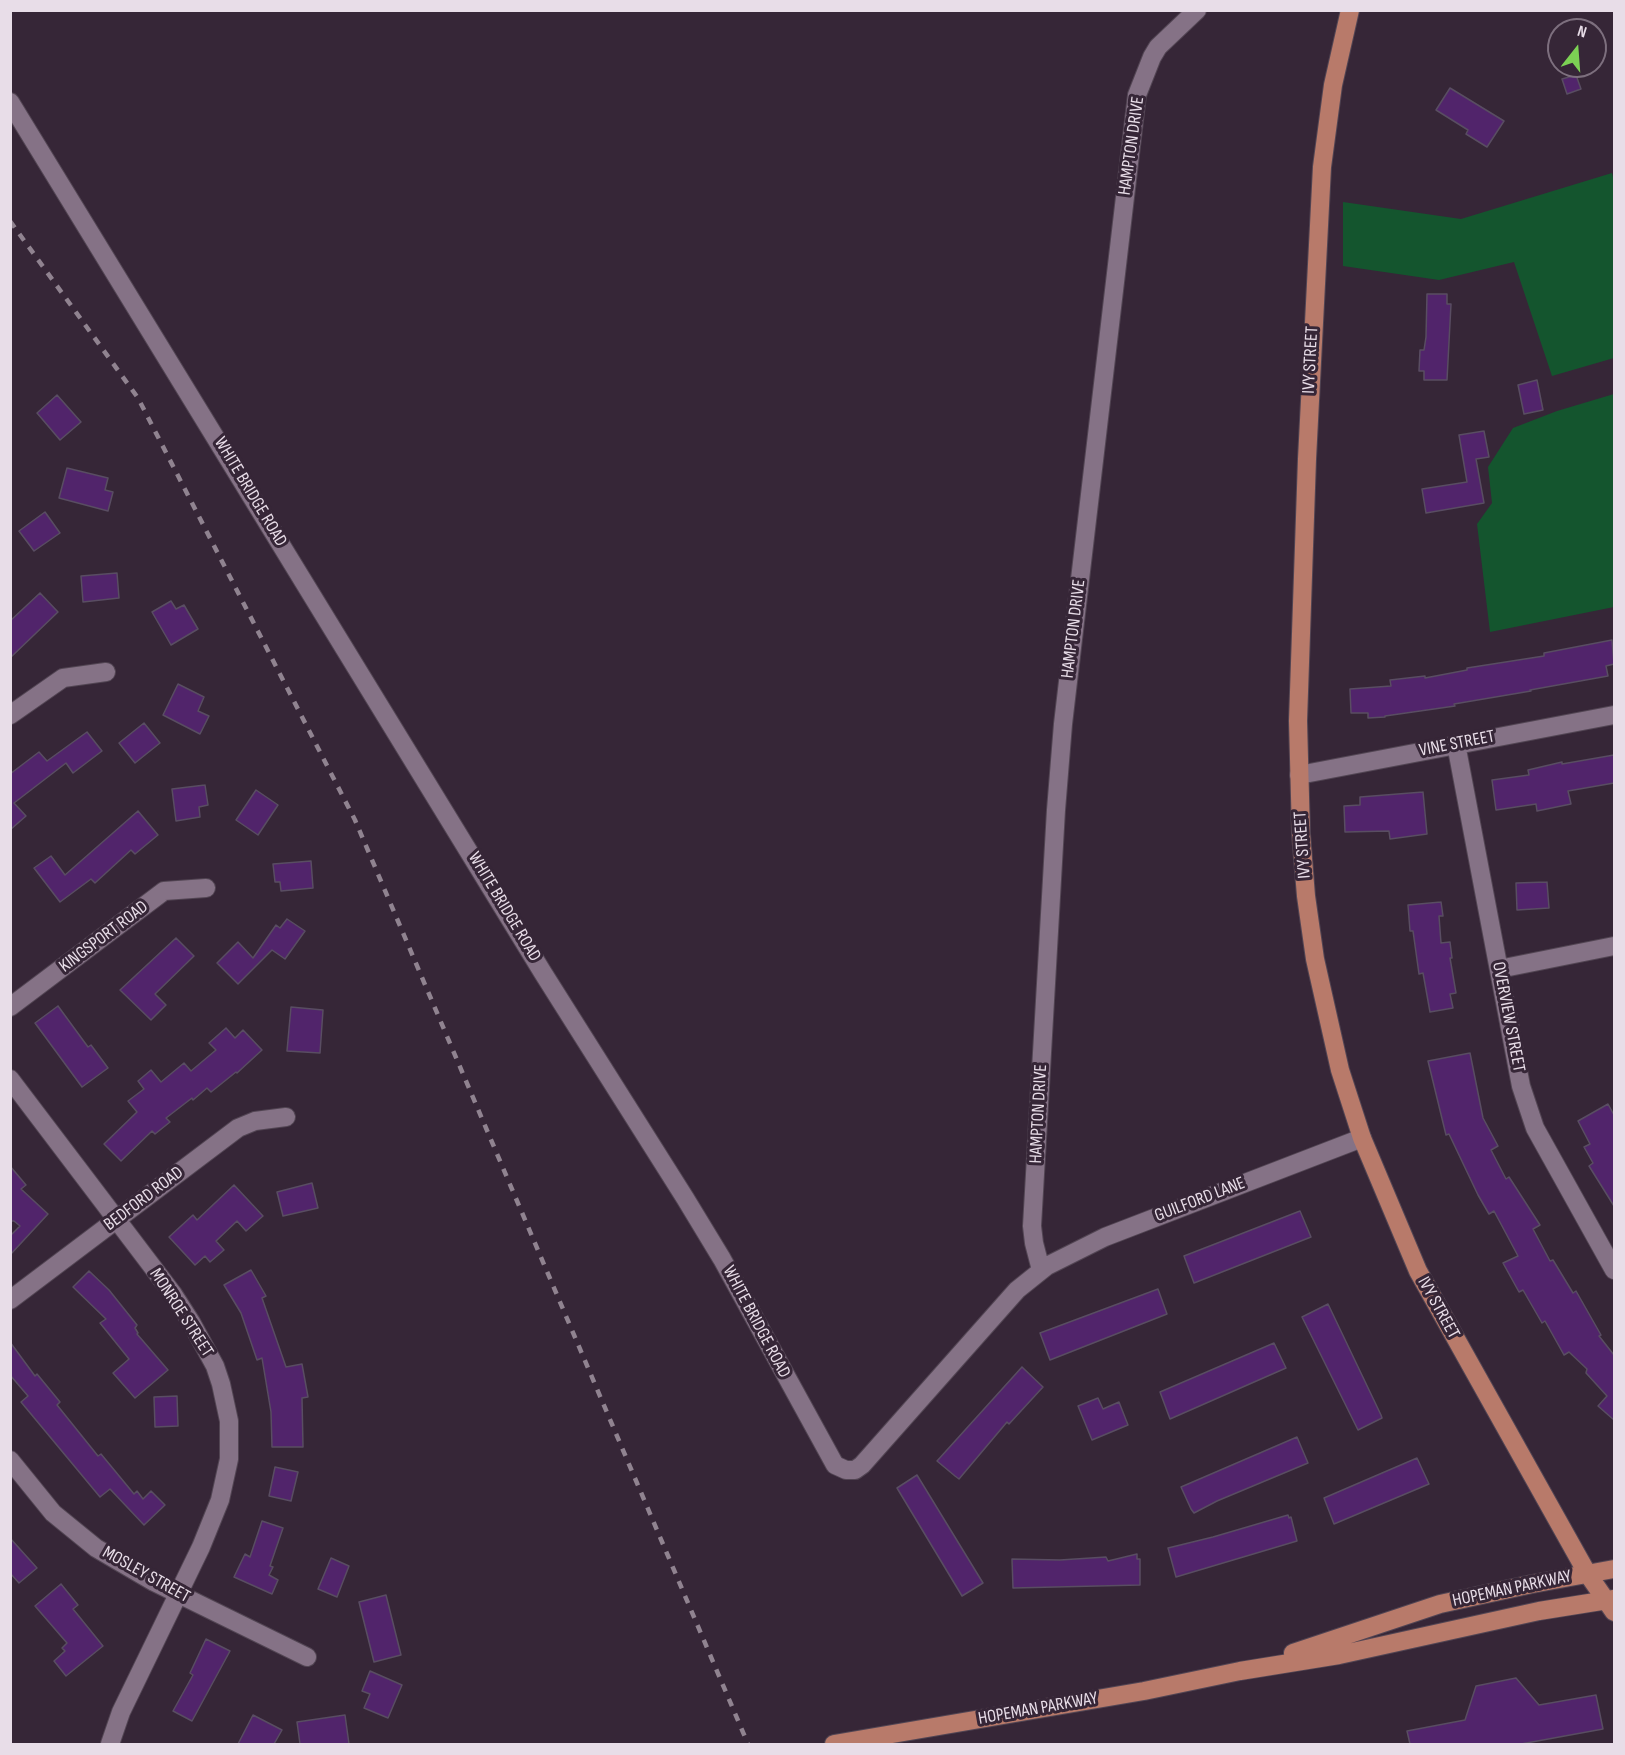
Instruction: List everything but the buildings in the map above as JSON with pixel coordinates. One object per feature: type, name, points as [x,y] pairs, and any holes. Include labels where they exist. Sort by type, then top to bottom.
[{"type":"main road","name":"IVY STREET","points":[[1350,10],[1333,85],[1322,167],[1306,483],[1298,721],[1299,775],[1301,834],[1315,959],[1340,1070],[1362,1138],[1418,1271],[1587,1573],[1612,1604]]},
{"type":"main road","name":"HOPEMAN PARKWAY","points":[[1240,1671],[1440,1604],[1614,1569]]},
{"type":"main road","name":"HOPEMAN PARKWAY","points":[[834,1744],[1339,1655],[1539,1611],[1612,1604]]},
{"type":"street","name":"HAMPTON DRIVE","points":[[1041,1270],[1032,1226],[1063,724],[1137,95],[1158,47],[1197,10]]},
{"type":"street","name":"WHITE BRIDGE ROAD","points":[[10,102],[560,1000],[691,1206],[835,1465],[846,1470],[855,1470],[862,1465],[1017,1290],[1041,1270]]},
{"type":"street","points":[[10,715],[63,678],[106,672]]},
{"type":"street","name":"VINE STREET","points":[[1299,775],[1614,715]]},
{"type":"street","name":"OVERVIEW STREET","points":[[1456,744],[1521,1086],[1534,1128],[1614,1270]]},
{"type":"street","name":"KINGSPORT ROAD","points":[[10,1007],[164,891],[206,888]]},
{"type":"street","points":[[1499,969],[1614,946]]},
{"type":"street","name":"MONROE STREET","points":[[10,1079],[173,1294],[215,1366],[226,1402],[230,1440],[226,1478],[220,1500],[201,1547],[121,1712],[110,1744]]},
{"type":"street","name":"BEDFORD ROAD","points":[[10,1300],[238,1128],[255,1121],[286,1117]]},
{"type":"street","name":"GUILFORD LANE","points":[[1041,1270],[1071,1252],[1105,1237],[1362,1138]]},
{"type":"street","name":"MOSLEY STREET","points":[[10,1460],[53,1513],[71,1530],[96,1548],[178,1594],[307,1657]]},
{"type":"green space","points":[[1612,173],[1614,181],[1614,358],[1552,376],[1514,262],[1439,280],[1343,266],[1343,202],[1461,219]]},
{"type":"green space","points":[[1614,394],[1614,607],[1490,632],[1477,524],[1492,503],[1488,467],[1513,428],[1557,411]]},
{"type":"railway","points":[[10,221],[138,398],[355,820],[748,1744]]}]
